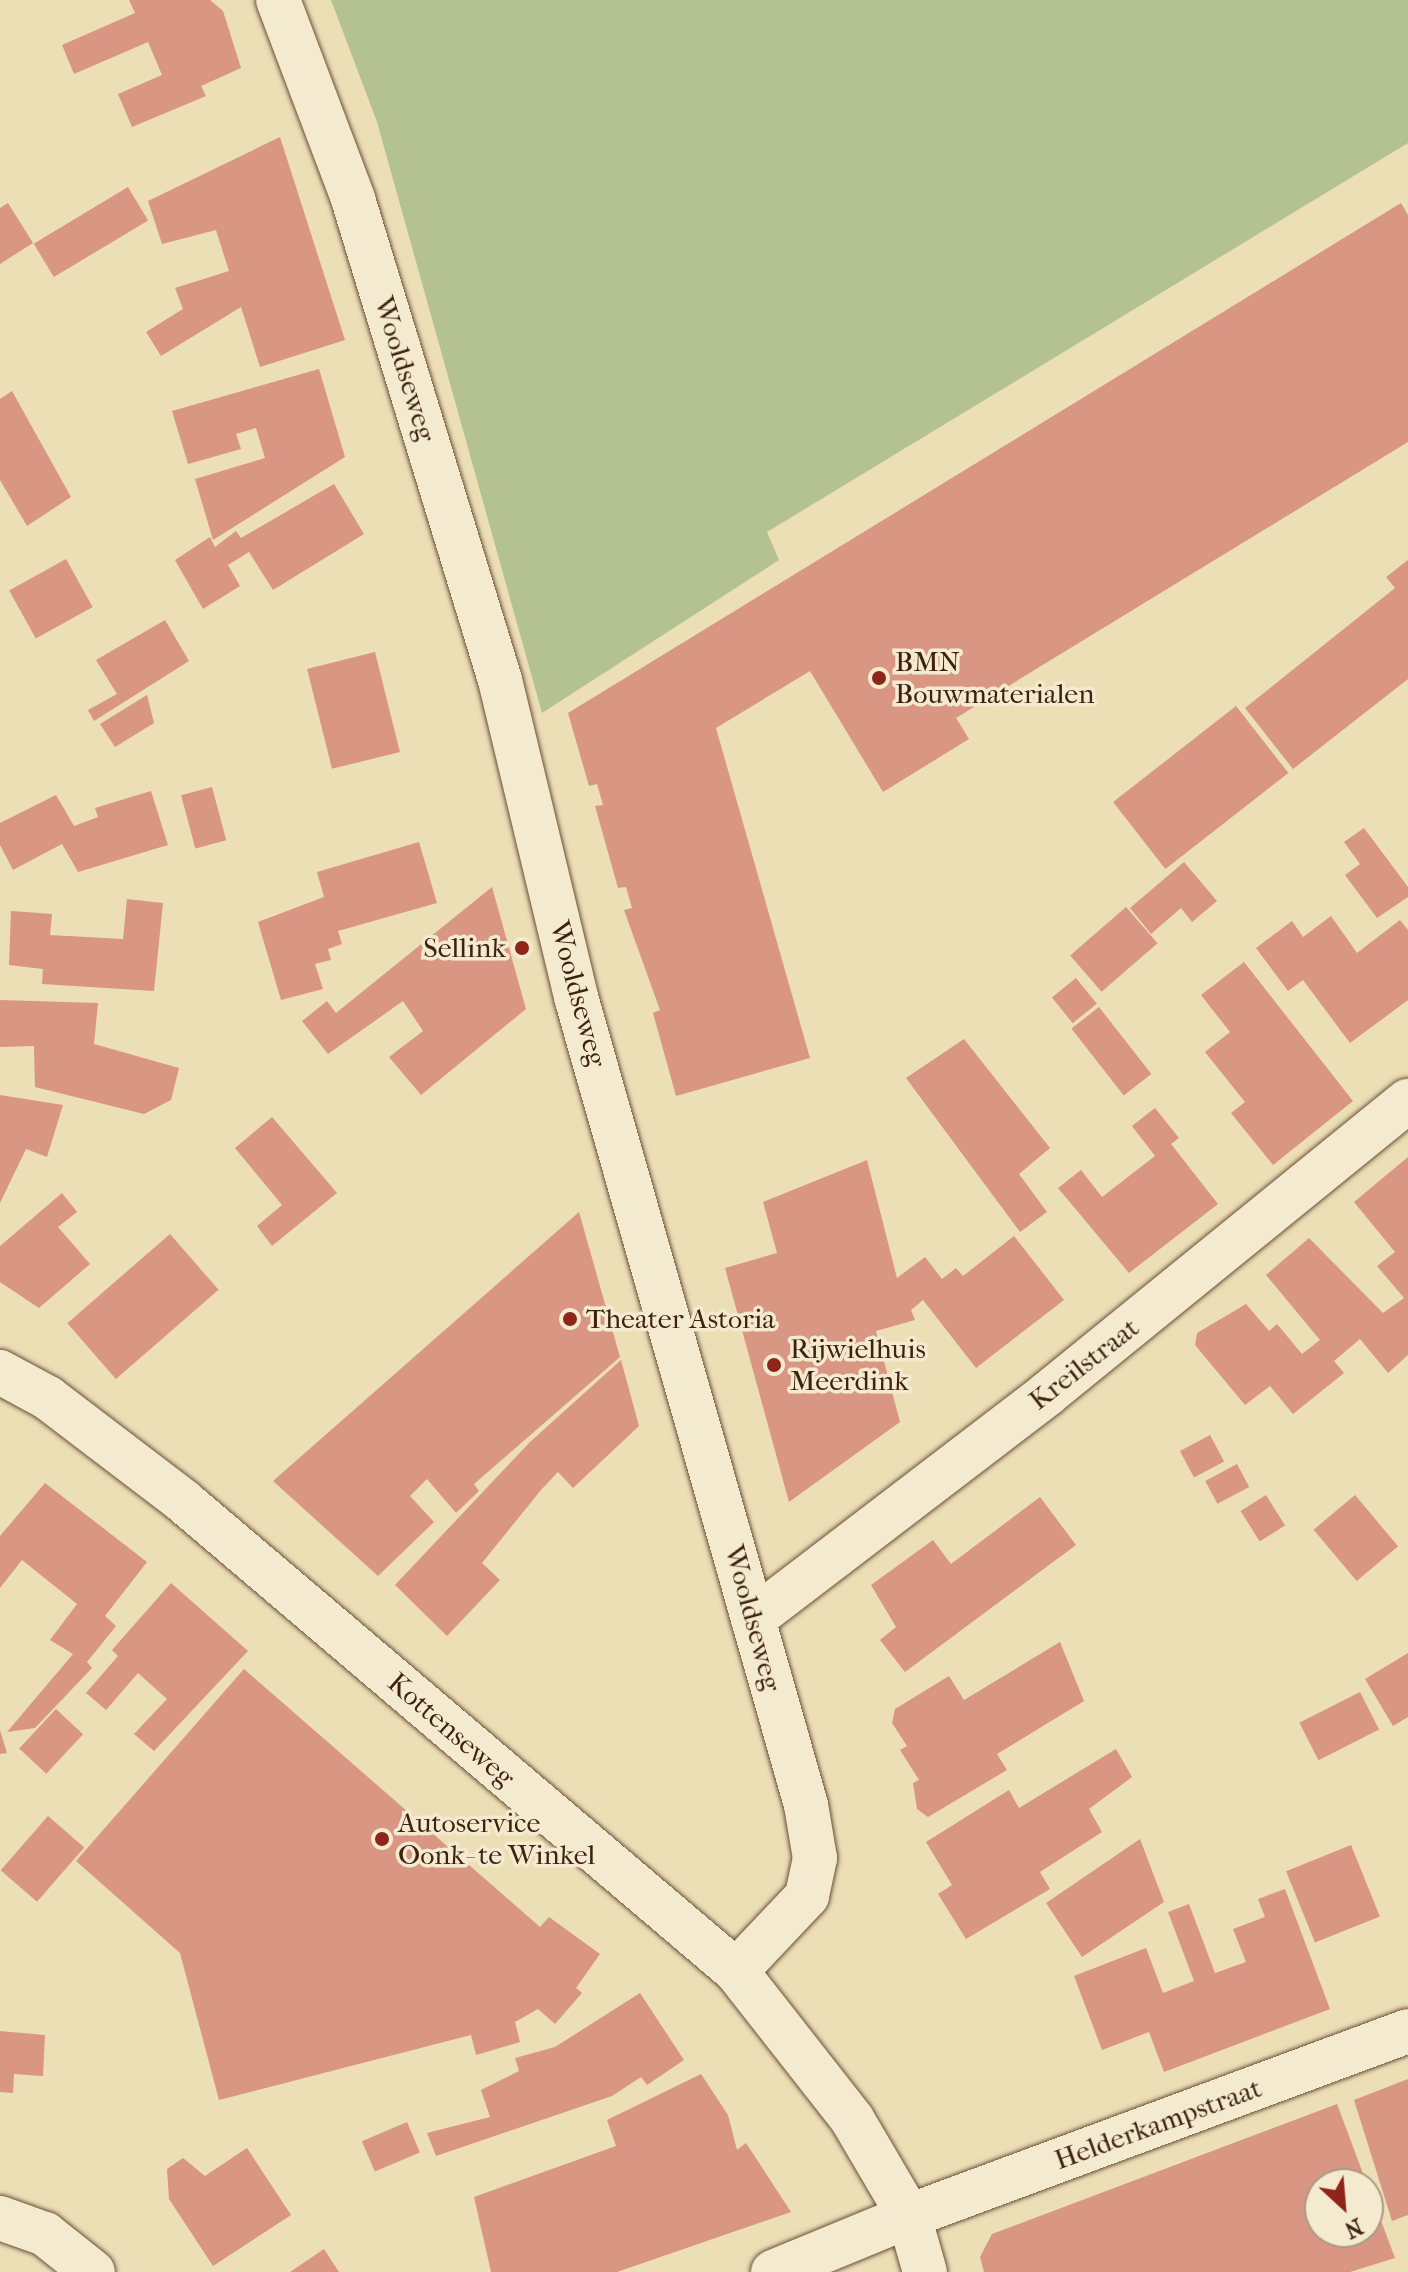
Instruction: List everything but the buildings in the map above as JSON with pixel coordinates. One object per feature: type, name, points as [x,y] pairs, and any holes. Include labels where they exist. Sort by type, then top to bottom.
[{"type":"street","name":"Wooldseweg","points":[[278,0],[353,199],[500,680],[576,997],[753,1619],[815,1858],[794,1915],[736,1971]]},
{"type":"street","name":"Kreilstraat","points":[[753,1619],[1047,1394],[1408,1101]]},
{"type":"street","name":"Kottenseweg","points":[[0,1372],[48,1398],[183,1501],[736,1971],[852,2119],[909,2216],[925,2272]]},
{"type":"street","name":"Helderkampstraat","points":[[773,2272],[909,2216],[1408,2031]]},
{"type":"street","points":[[0,2218],[45,2234],[93,2272]]},
{"type":"green space","points":[[331,0],[1408,0],[1408,143],[767,532],[779,560],[542,713],[377,122]]},
{"type":"place","name":"BMN Bouwmaterialen","points":[[879,678]]},
{"type":"place","name":"Sellink","points":[[522,948]]},
{"type":"place","name":"Theater Astoria","points":[[570,1319]]},
{"type":"place","name":"Rijwielhuis Meerdink","points":[[774,1365]]},
{"type":"place","name":"Autoservice Oonk- te Winkel","points":[[382,1839]]}]
